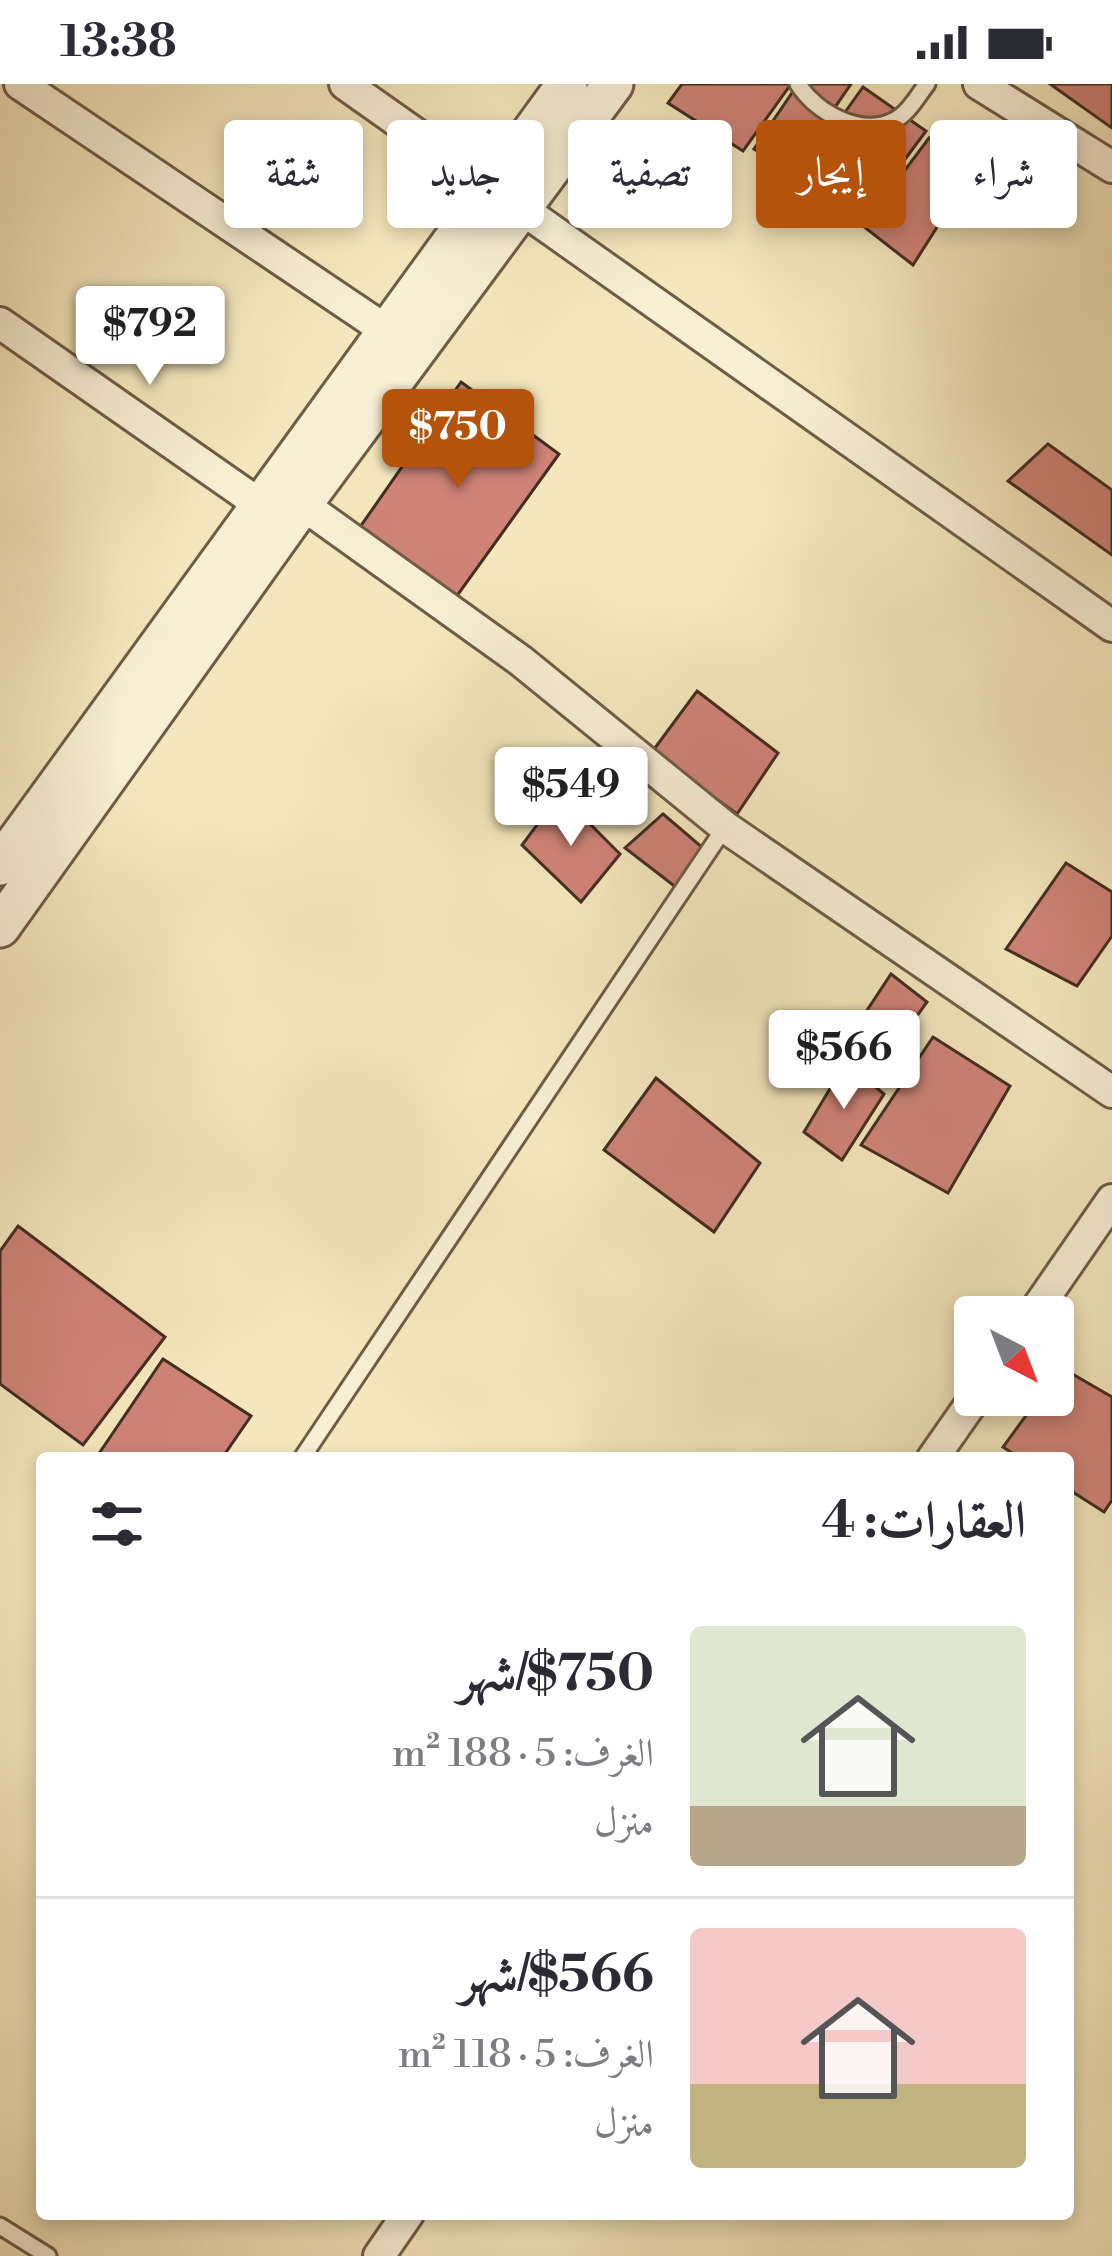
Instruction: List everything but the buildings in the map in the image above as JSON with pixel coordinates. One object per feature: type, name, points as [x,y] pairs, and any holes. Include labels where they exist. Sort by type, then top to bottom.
[{"type":"street","points":[[20,84],[387,331]]},
{"type":"street","points":[[345,84],[397,120]]},
{"type":"street","points":[[544,127],[567,84]]},
{"type":"street","points":[[544,158],[613,84]]},
{"type":"street","points":[[979,84],[1112,167]]},
{"type":"street","points":[[544,223],[1112,626]]},
{"type":"street","points":[[0,865],[387,331],[479,228]]},
{"type":"street","points":[[0,927],[302,504],[486,228]]},
{"type":"street","points":[[0,323],[262,506]]},
{"type":"street","points":[[302,504],[521,661],[725,827],[1112,1093]]},
{"type":"street","points":[[1046,1296],[1112,1200]]},
{"type":"street","points":[[937,1452],[962,1416]]},
{"type":"street","points":[[379,2256],[404,2220]]},
{"type":"lane","points":[[798,84],[825,111],[858,126],[890,124],[927,84]]},
{"type":"lane","points":[[306,1452],[725,827]]},
{"type":"lane","points":[[0,2226],[48,2256]]}]
